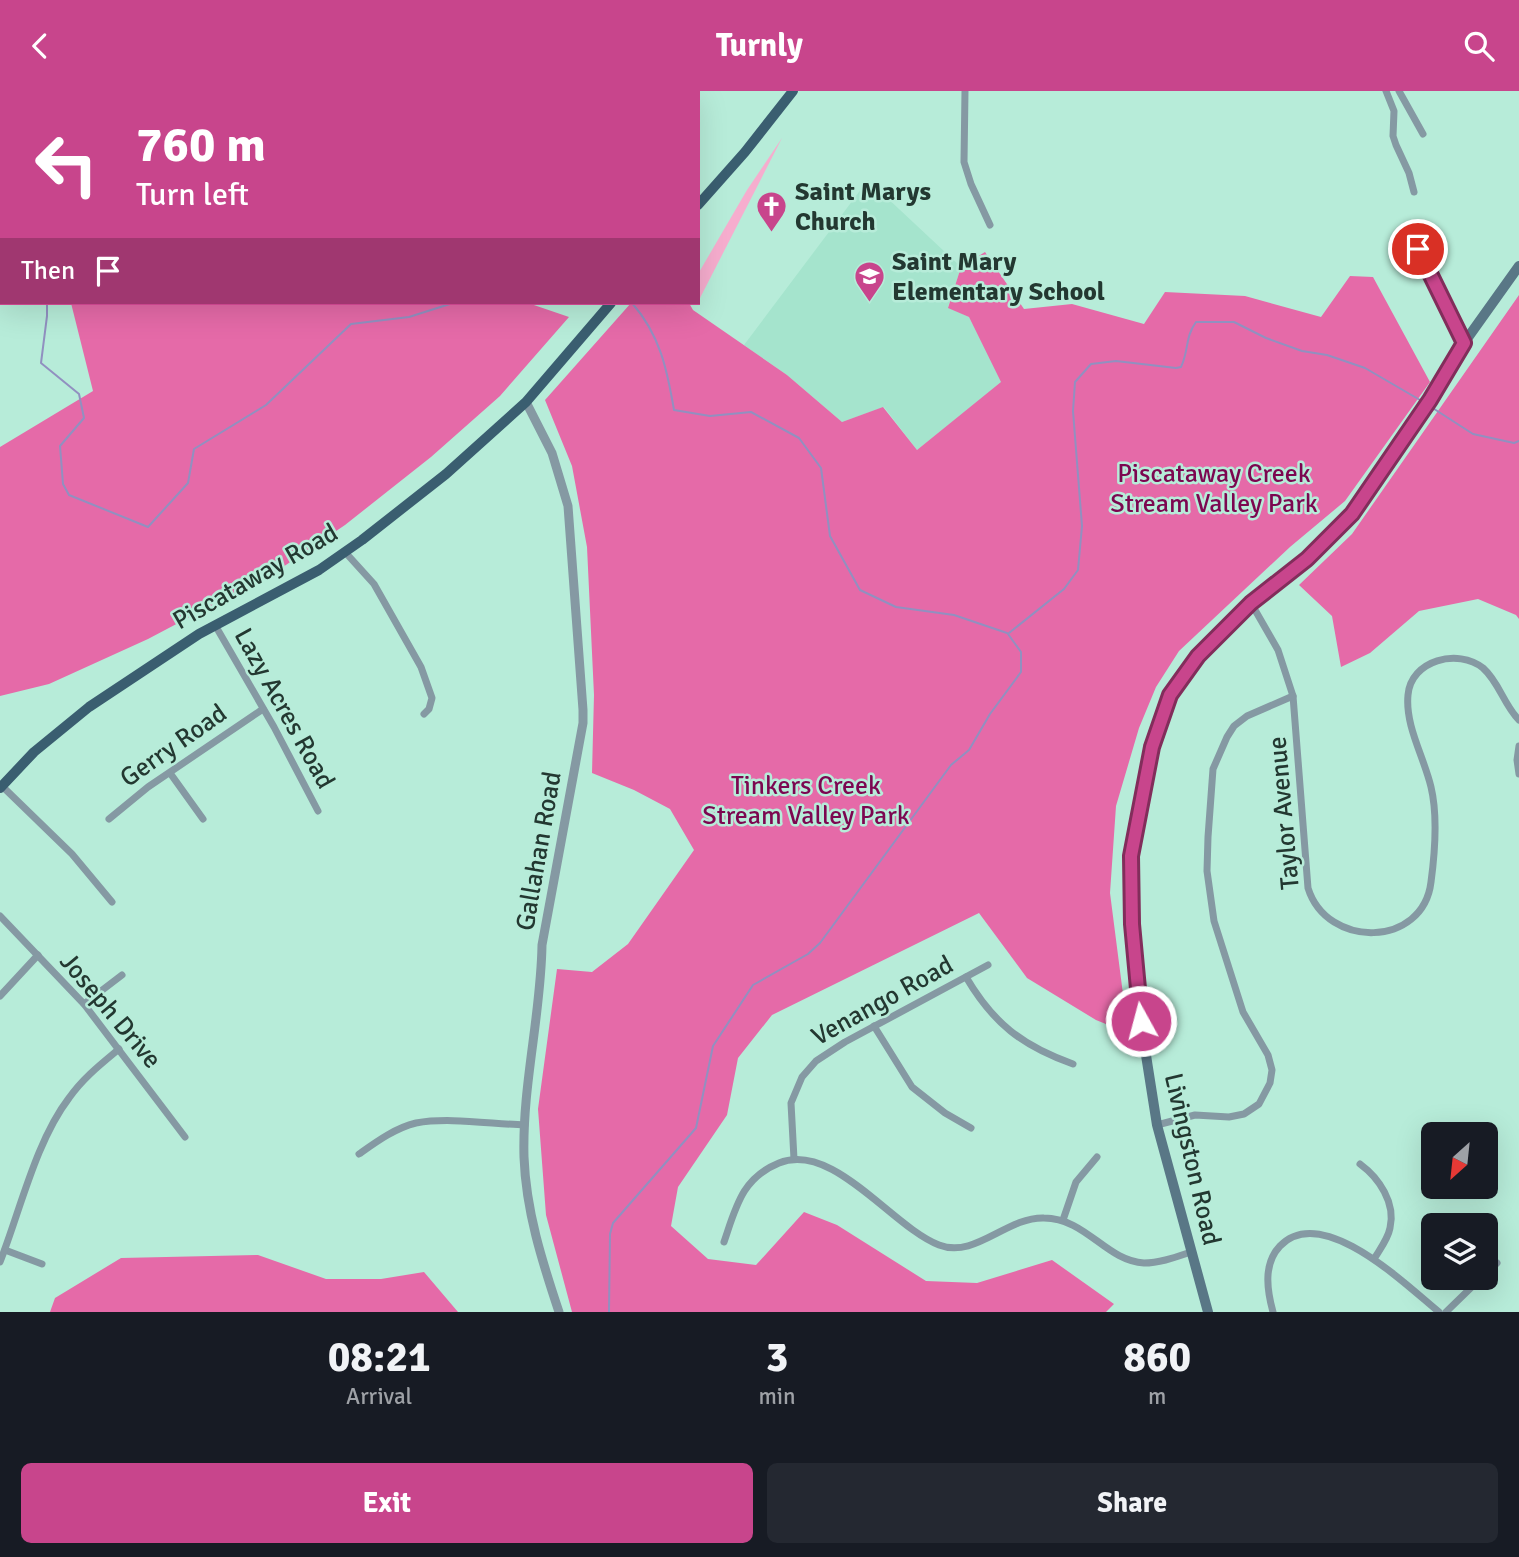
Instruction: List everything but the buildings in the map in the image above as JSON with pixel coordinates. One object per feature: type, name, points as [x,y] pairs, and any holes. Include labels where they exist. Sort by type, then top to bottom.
[{"type":"main road","points":[[700,203],[745,152],[793,91]]},
{"type":"main road","name":"Livingston Road","points":[[1208,1312],[1157,1125],[1137,998],[1131,856],[1152,747],[1170,695],[1198,656],[1251,603],[1307,559],[1352,514],[1430,400],[1464,343],[1519,266]]},
{"type":"main road","name":"Piscataway Road","points":[[1,787],[34,752],[89,707],[215,625],[296,582],[345,552],[446,474],[526,402],[609,305]]},
{"type":"street","points":[[965,91],[964,162],[990,225]]},
{"type":"street","points":[[1386,91],[1394,111],[1393,136],[1414,192]]},
{"type":"street","points":[[1399,91],[1423,134]]},
{"type":"street","points":[[1406,226],[1464,343]]},
{"type":"street","name":"Gallahan Road","points":[[526,402],[552,453],[568,506],[583,710],[583,723],[542,944],[542,972],[525,1125],[525,1176],[530,1211],[541,1258],[559,1312]]},
{"type":"street","points":[[345,552],[374,584],[421,667],[432,698],[429,709],[424,714]]},
{"type":"street","name":"Taylor Avenue","points":[[1251,603],[1278,650],[1293,696],[1308,888],[1315,906],[1346,929],[1363,933],[1391,930],[1408,921],[1422,908],[1431,884],[1434,803],[1409,713],[1408,691],[1424,667],[1438,660],[1458,658],[1471,661],[1489,675],[1519,720]]},
{"type":"street","name":"Lazy Acres Road","points":[[215,625],[318,811]]},
{"type":"street","points":[[1157,1125],[1195,1115],[1229,1117],[1244,1114],[1259,1104],[1270,1083],[1272,1070],[1268,1055],[1243,1013],[1214,921],[1208,883],[1208,837],[1213,769],[1227,737],[1234,726],[1247,716],[1293,696]]},
{"type":"street","name":"Gerry Road","points":[[109,818],[148,787],[263,709]]},
{"type":"street","points":[[1519,745],[1519,774]]},
{"type":"street","points":[[170,773],[203,819]]},
{"type":"street","points":[[1,787],[72,854],[112,902]]},
{"type":"street","name":"Joseph Drive","points":[[0,916],[84,1004],[185,1137]]},
{"type":"street","points":[[0,996],[38,955]]},
{"type":"street","name":"Venango Road","points":[[794,1159],[791,1103],[802,1077],[822,1055],[988,965]]},
{"type":"street","points":[[84,1004],[122,975]]},
{"type":"street","points":[[966,977],[986,1009],[1002,1025],[1036,1047],[1073,1064]]},
{"type":"street","points":[[874,1027],[912,1087],[945,1113],[971,1128]]},
{"type":"street","points":[[0,1262],[45,1140],[57,1116],[88,1075],[119,1049]]},
{"type":"street","points":[[359,1154],[387,1134],[413,1124],[433,1121],[525,1125]]},
{"type":"street","points":[[1063,1220],[1076,1182],[1097,1157]]},
{"type":"street","points":[[724,1242],[749,1182],[776,1164],[794,1159],[819,1162],[913,1230],[947,1248],[973,1245],[1003,1229],[1031,1219],[1043,1218],[1073,1223],[1119,1255],[1134,1261],[1156,1262],[1191,1252]]},
{"type":"street","points":[[1360,1164],[1377,1179],[1390,1210],[1388,1235],[1374,1259]]},
{"type":"street","points":[[1273,1312],[1267,1283],[1268,1270],[1277,1250],[1287,1240],[1308,1233],[1319,1233],[1374,1259],[1439,1312]]},
{"type":"street","points":[[5,1250],[42,1264]]},
{"type":"street","points":[[1446,1312],[1469,1290]]},
{"type":"shaded area","points":[[782,138],[700,298],[700,271],[747,190]]},
{"type":"shaded area","points":[[868,180],[961,267],[948,307],[969,317],[1002,382],[917,450],[884,407],[842,422],[787,375],[744,345]]},
{"type":"green space","name":"Tinkers Creek Stream Valley Park","points":[[985,252],[1024,309],[1072,304],[1144,324],[1165,292],[1245,296],[1321,317],[1350,276],[1373,277],[1430,382],[1345,501],[1290,547],[1179,651],[1156,687],[1139,728],[1116,806],[1110,893],[1128,1033],[1096,1020],[1027,978],[979,913],[772,1015],[738,1058],[727,1115],[678,1187],[671,1226],[708,1259],[756,1265],[804,1212],[837,1225],[926,1281],[977,1283],[1052,1260],[1114,1304],[1106,1312],[572,1312],[546,1215],[538,1109],[557,969],[592,972],[628,944],[694,850],[670,809],[634,790],[592,773],[594,695],[587,547],[572,466],[545,400],[629,305],[690,305],[693,310],[787,375],[842,422],[883,407],[917,450],[1001,382],[969,317],[948,308],[961,267]]},
{"type":"green space","name":"Piscataway Creek Stream Valley Park","points":[[1519,295],[1519,619],[1516,615],[1478,599],[1419,611],[1370,653],[1341,667],[1332,616],[1299,585],[1352,534]]},
{"type":"green space","points":[[72,305],[534,305],[569,317],[500,396],[431,457],[345,525],[277,571],[148,639],[49,684],[0,696],[0,447],[93,391]]},
{"type":"green space","points":[[258,1255],[326,1279],[381,1279],[424,1272],[458,1312],[50,1312],[55,1298],[121,1258]]},
{"type":"waterway","points":[[47,305],[41,363],[79,394],[84,418],[60,446],[63,484],[69,495],[148,527],[188,483],[194,449],[266,405],[351,324],[409,317],[447,305]]},
{"type":"waterway","points":[[634,305],[649,327],[661,353],[674,410],[710,416],[751,412],[799,438],[821,468],[830,536],[860,590],[896,607],[954,615],[1007,633]]},
{"type":"waterway","points":[[1009,633],[1064,589],[1078,570],[1082,526],[1073,411],[1075,382],[1091,364],[1116,361],[1181,367],[1190,333],[1196,322],[1234,322],[1266,338],[1302,351],[1327,355],[1365,368],[1420,400]]},
{"type":"waterway","points":[[1428,405],[1473,434],[1514,443],[1519,441]]},
{"type":"waterway","points":[[609,1312],[610,1234],[613,1223],[696,1128],[713,1046],[753,985],[808,954],[820,943],[951,765],[969,750],[990,714],[1021,672],[1021,652],[1008,634]]},
{"type":"place","name":"Saint Marys Church","points":[[772,233]]},
{"type":"place","name":"Saint Mary Elementary School","points":[[869,303]]},
{"type":"route","points":[[1141,1021],[1132,924],[1131,856],[1157,726],[1177,683],[1198,656],[1251,603],[1307,559],[1352,514],[1430,400],[1464,343],[1418,249]]}]
